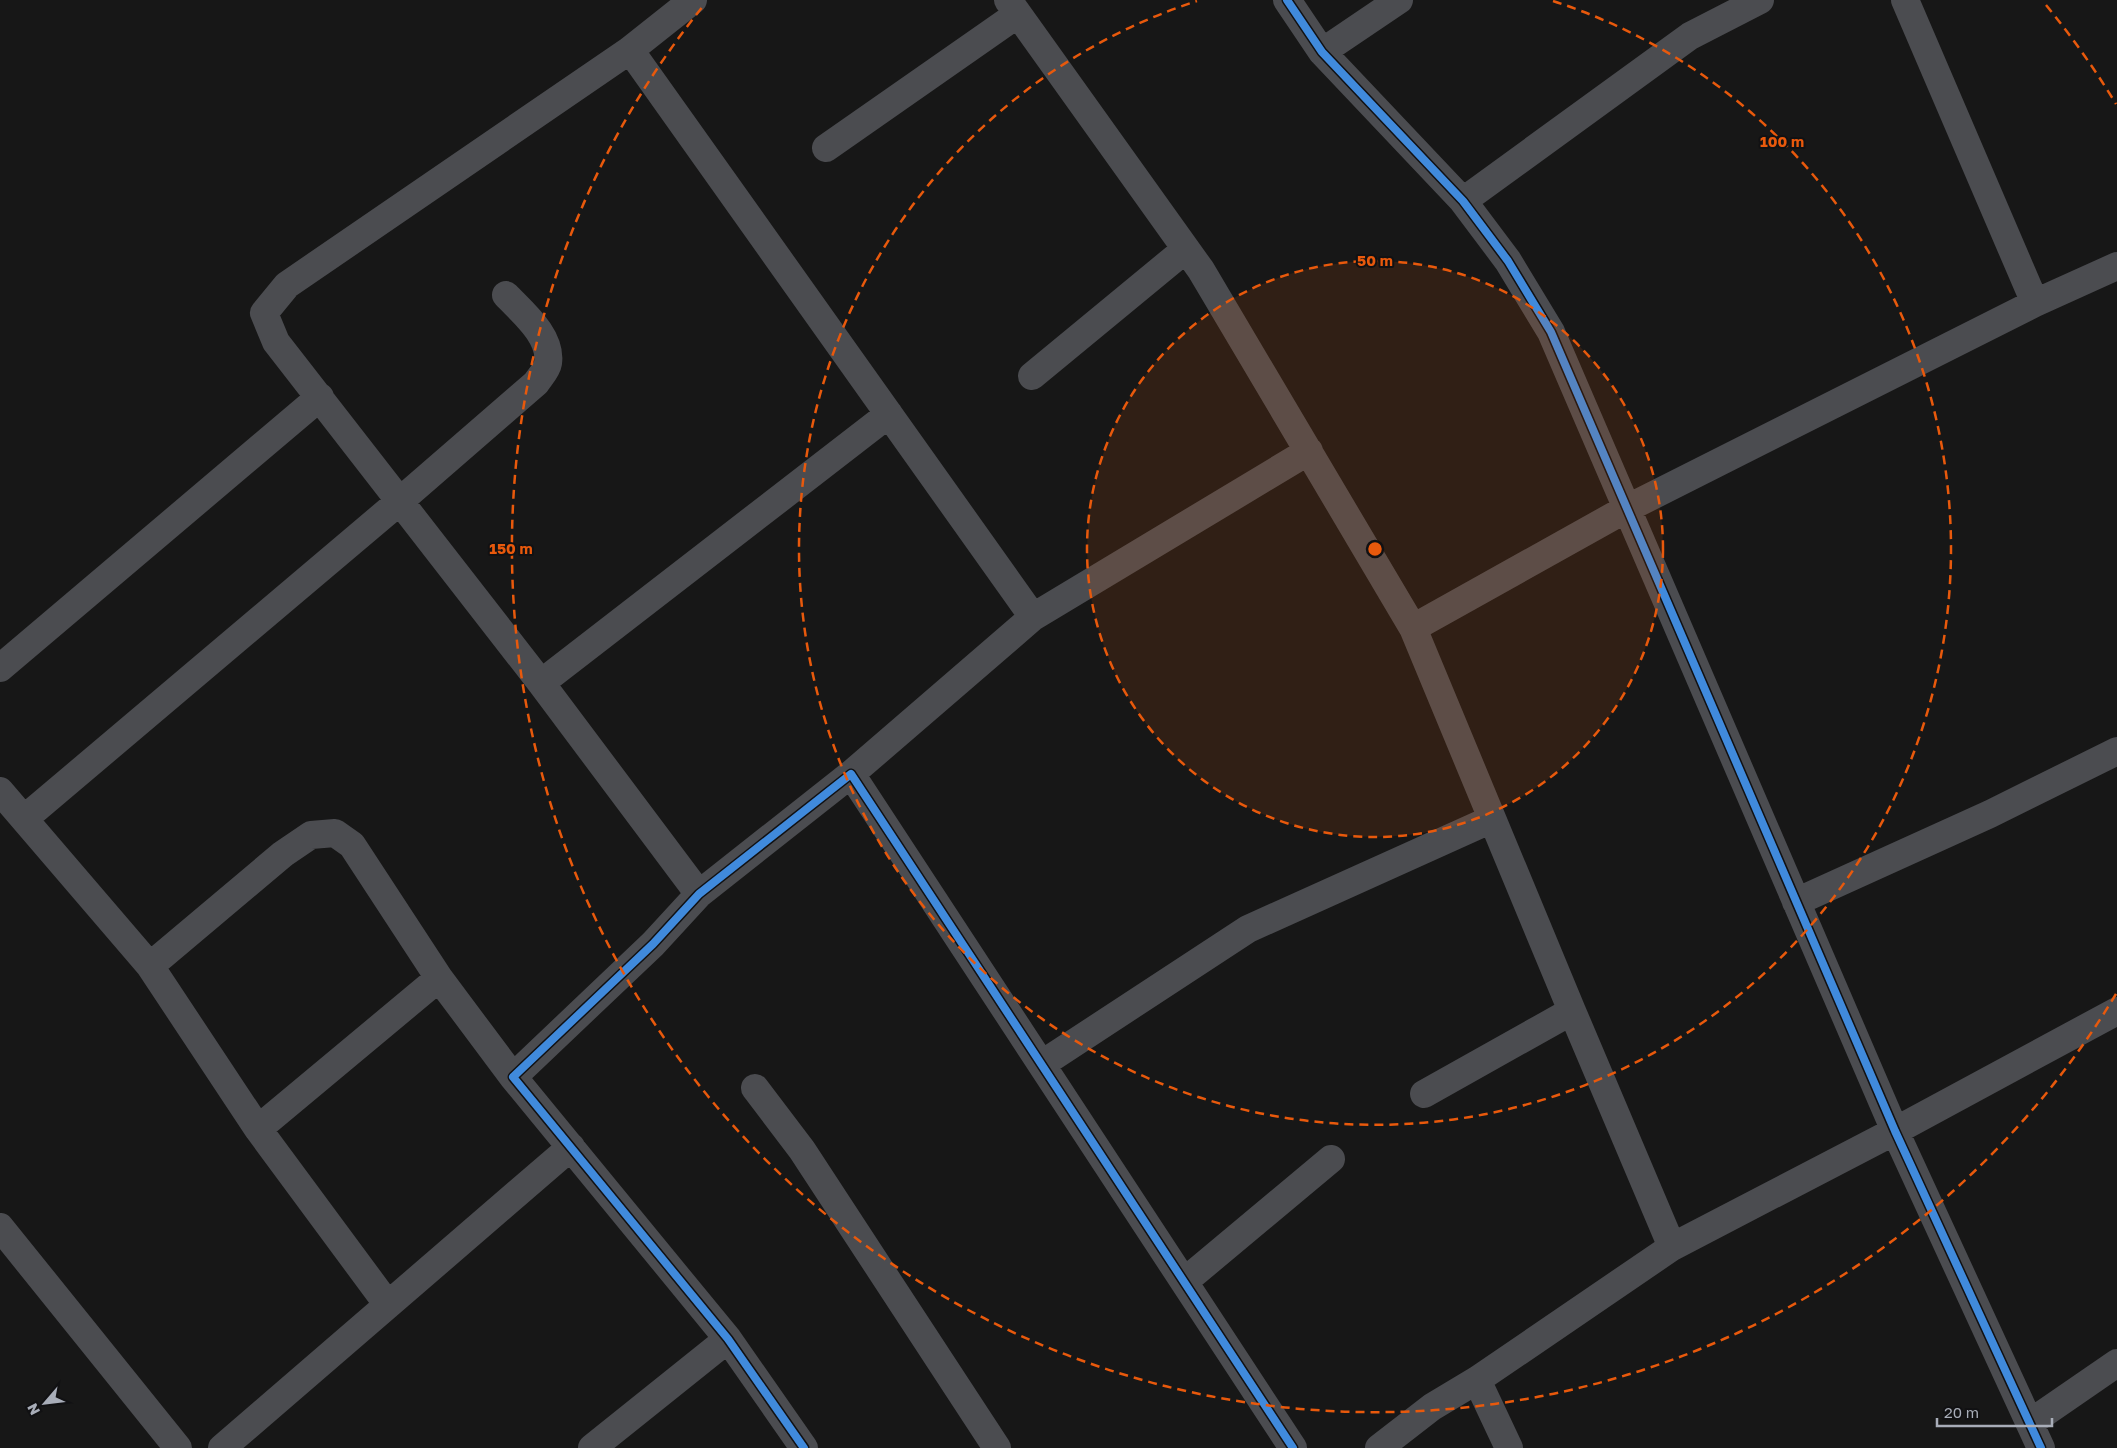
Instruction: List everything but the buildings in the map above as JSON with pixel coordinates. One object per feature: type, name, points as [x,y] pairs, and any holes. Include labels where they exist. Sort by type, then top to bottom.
[{"type":"street","points":[[694,0],[630,50],[287,285],[264,313],[276,342],[541,683],[699,894]]},
{"type":"street","points":[[1287,0],[1322,52],[1463,201],[1508,261],[1551,332],[1895,1131],[2041,1448]]},
{"type":"street","points":[[1322,52],[1399,0]]},
{"type":"street","points":[[1463,201],[1690,36],[1760,0]]},
{"type":"street","points":[[1905,0],[2035,303]]},
{"type":"street","points":[[826,148],[1013,7],[1201,270],[1414,628],[1572,1011],[1672,1247]]},
{"type":"street","points":[[630,50],[1033,617]]},
{"type":"street","points":[[1032,376],[1186,249]]},
{"type":"street","points":[[1414,628],[1626,509],[2035,303],[2117,266]]},
{"type":"street","points":[[24,818],[536,384],[548,364],[546,343],[529,319],[506,295]]},
{"type":"street","points":[[0,668],[320,397]]},
{"type":"street","points":[[541,683],[889,414]]},
{"type":"street","points":[[513,1077],[653,944],[699,894],[851,774],[1033,617],[1309,451]]},
{"type":"street","points":[[1796,902],[1990,814],[2117,751]]},
{"type":"street","points":[[851,774],[1293,1448]]},
{"type":"street","points":[[0,791],[150,966],[258,1129],[388,1305]]},
{"type":"street","points":[[1042,1064],[1248,929],[1492,819]]},
{"type":"street","points":[[150,966],[283,854],[311,835],[335,833],[352,845],[438,978],[513,1077],[728,1339],[804,1448]]},
{"type":"street","points":[[258,1129],[438,978]]},
{"type":"street","points":[[1424,1094],[1572,1011]]},
{"type":"street","points":[[1379,1448],[1432,1408],[1477,1380],[1672,1247],[1895,1131],[2117,1011]]},
{"type":"street","points":[[754,1088],[802,1150],[997,1448]]},
{"type":"street","points":[[222,1448],[571,1147]]},
{"type":"street","points":[[1184,1281],[1330,1159]]},
{"type":"street","points":[[0,1227],[178,1448]]},
{"type":"street","points":[[592,1448],[728,1339]]},
{"type":"street","points":[[2030,1423],[2117,1363]]},
{"type":"street","points":[[1477,1380],[1509,1448]]},
{"type":"cycle path","points":[[1287,0],[1322,52],[1463,201],[1508,261],[1551,332],[1895,1131],[2041,1448]]},
{"type":"cycle path","points":[[804,1448],[728,1339],[513,1077],[653,944],[699,894],[851,774],[1293,1448]]}]
